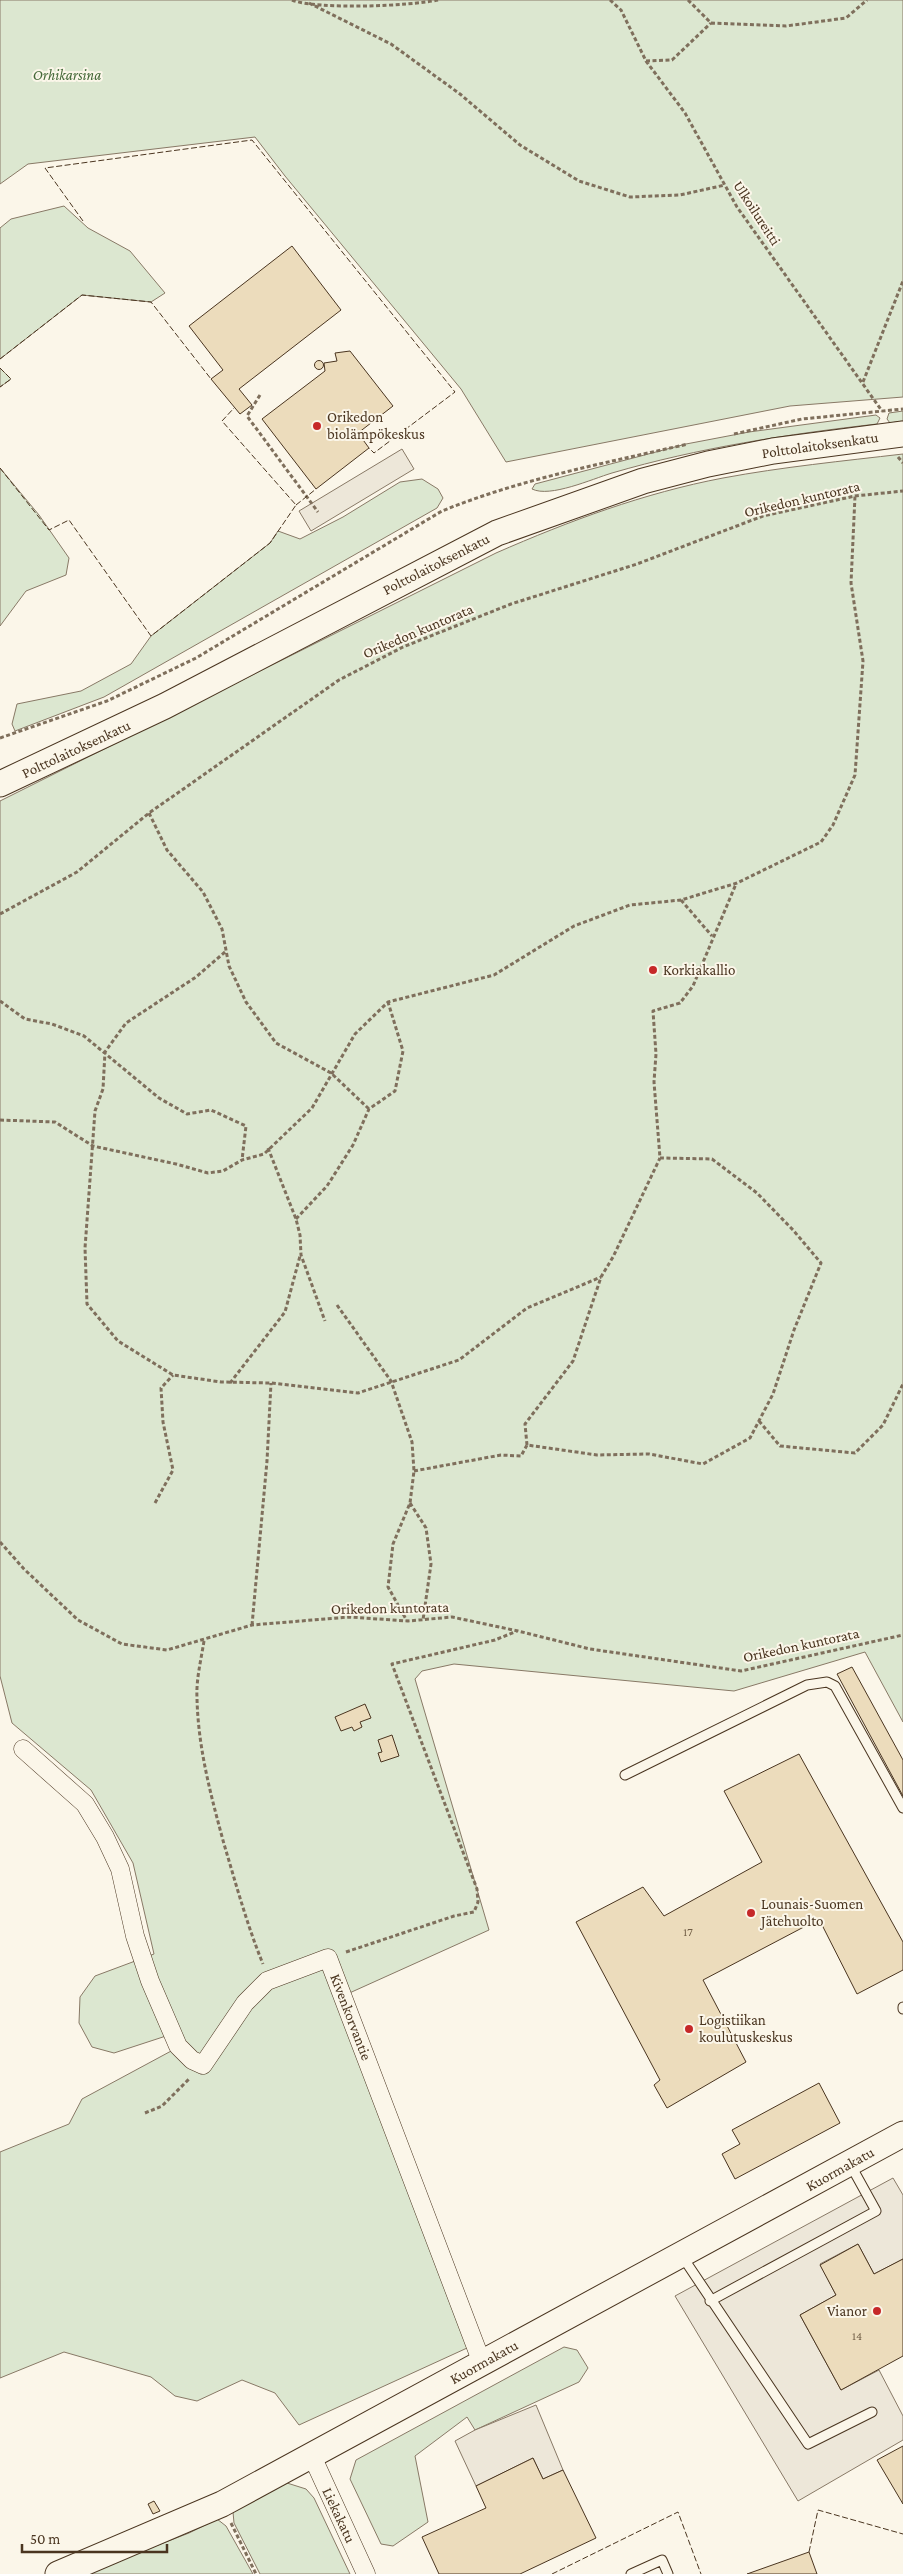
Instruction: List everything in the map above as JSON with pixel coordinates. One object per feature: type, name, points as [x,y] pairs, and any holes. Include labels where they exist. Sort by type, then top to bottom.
[{"type":"street","name":"Polttolaitoksenkatu","points":[[0,784],[165,706],[497,533],[643,482],[708,464],[773,451],[895,435]]},
{"type":"street","points":[[23,1749],[85,1804],[105,1838],[120,1869],[134,1936],[150,1981],[178,2046],[192,2060],[203,2065]]},
{"type":"street","name":"Kivenkorvantie","points":[[203,2065],[245,2003],[267,1981],[328,1958],[482,2363]]},
{"type":"street","name":"Kuormakatu","points":[[58,2574],[222,2504],[903,2134]]},
{"type":"street","name":"Liekakatu","points":[[312,2456],[366,2574]]},
{"type":"lane","points":[[626,1775],[807,1685],[827,1682],[835,1686],[903,1808]]},
{"type":"lane","points":[[710,2301],[876,2211],[850,2164]]},
{"type":"lane","points":[[682,2255],[710,2301],[808,2444],[872,2412]]},
{"type":"lane","points":[[631,2574],[662,2560],[668,2574]]},
{"type":"path","points":[[292,0],[309,3],[420,4],[438,0]]},
{"type":"path","name":"Ulkoilureitti","points":[[610,0],[621,10],[646,60],[685,113],[737,207],[882,411],[895,435]]},
{"type":"path","points":[[688,0],[711,23],[786,26],[846,18],[867,0]]},
{"type":"path","points":[[309,3],[392,44],[460,94],[520,145],[579,181],[630,197],[680,195],[725,185]]},
{"type":"path","points":[[646,60],[672,60],[711,23]]},
{"type":"path","points":[[862,383],[903,281]]},
{"type":"path","points":[[260,395],[247,416],[318,512]]},
{"type":"path","name":"Orikedon kuntorata","points":[[0,914],[77,872],[149,813],[339,680],[403,647],[511,604],[636,564],[762,516],[856,496],[903,491]]},
{"type":"path","points":[[0,1120],[55,1122],[93,1146],[176,1164],[208,1174],[223,1171],[242,1160],[264,1154],[268,1148],[312,1108],[330,1073],[355,1034],[388,1002],[494,975],[574,926],[630,905],[681,900],[736,883],[821,842],[834,825],[855,775],[863,661],[851,582],[856,496]]},
{"type":"path","points":[[149,813],[167,850],[203,892],[222,929],[229,966],[246,1002],[276,1043],[330,1073],[369,1110]]},
{"type":"path","points":[[414,1471],[501,1455],[521,1456],[527,1445],[525,1424],[573,1362],[601,1277],[613,1257],[660,1158],[654,1082],[656,1054],[653,1011],[680,1003],[693,986],[712,936],[736,883]]},
{"type":"path","points":[[681,900],[712,936]]},
{"type":"path","points":[[225,952],[196,977],[126,1023],[105,1052],[103,1089],[94,1111],[85,1248],[87,1304],[118,1341],[173,1375],[230,1383],[271,1383],[358,1392],[459,1360],[527,1308],[601,1277]]},
{"type":"path","points":[[0,1001],[25,1019],[52,1024],[84,1036],[159,1098],[188,1114],[211,1110],[246,1126],[242,1160]]},
{"type":"path","points":[[296,1219],[327,1186],[353,1145],[369,1110],[395,1091],[402,1051],[388,1002]]},
{"type":"path","points":[[268,1148],[296,1219],[300,1234],[301,1255],[325,1321]]},
{"type":"path","points":[[527,1445],[597,1455],[649,1454],[703,1464],[750,1438],[774,1394],[794,1330],[821,1263],[794,1230],[757,1193],[712,1159],[660,1158]]},
{"type":"path","points":[[230,1383],[285,1312],[301,1255]]},
{"type":"path","points":[[337,1305],[391,1381],[412,1442],[414,1471],[410,1503],[393,1544],[388,1587],[408,1621]]},
{"type":"path","points":[[155,1503],[173,1470],[163,1422],[161,1388],[173,1375]]},
{"type":"path","points":[[252,1625],[267,1462],[271,1383]]},
{"type":"path","points":[[759,1421],[780,1446],[855,1453],[883,1425],[903,1384]]},
{"type":"path","points":[[410,1503],[426,1528],[431,1564],[423,1620]]},
{"type":"path","name":"Orikedon kuntorata","points":[[0,1542],[24,1569],[78,1620],[122,1644],[167,1650],[204,1641],[252,1625],[349,1618],[408,1621],[452,1617],[590,1649],[741,1670],[903,1635]]},
{"type":"path","points":[[328,1958],[454,1916],[474,1912],[478,1902],[477,1889],[392,1664],[495,1640],[518,1631]]},
{"type":"path","points":[[204,1641],[197,1696],[201,1749],[210,1794],[267,1981]]},
{"type":"path","points":[[145,2113],[162,2106],[203,2065]]},
{"type":"path","points":[[222,2504],[256,2574]]},
{"type":"green space","name":"Orhikarsina","points":[[0,0],[903,0],[903,397],[790,406],[506,462],[461,389],[255,137],[28,164],[0,184]]},
{"type":"green space","points":[[64,206],[88,228],[130,251],[165,293],[151,302],[82,295],[0,359],[0,228],[11,219]]},
{"type":"green space","points":[[0,368],[11,379],[0,387]]},
{"type":"green space","points":[[903,411],[903,421],[890,423],[887,419],[889,413]]},
{"type":"green space","points":[[876,415],[880,418],[877,424],[810,432],[710,449],[644,464],[560,489],[540,491],[532,489],[535,484],[686,444],[749,432]]},
{"type":"green space","points":[[903,454],[903,1722],[865,1652],[734,1691],[454,1664],[422,1671],[415,1679],[489,1930],[345,1995],[478,2343],[299,2425],[275,2393],[242,2380],[197,2401],[175,2396],[151,2377],[64,2352],[0,2378],[0,2152],[69,2124],[82,2099],[173,2050],[166,2036],[114,2053],[92,2047],[79,2023],[80,1997],[95,1976],[154,1954],[133,1863],[91,1790],[12,1723],[0,1676],[0,801],[496,553],[579,519],[664,492],[723,478],[790,467]]},
{"type":"green space","points":[[0,468],[39,515],[69,558],[66,575],[26,591],[0,626]]},
{"type":"green space","points":[[422,479],[438,489],[443,498],[437,508],[104,697],[15,731],[12,724],[17,704],[81,691],[131,664],[151,636],[270,543],[278,531],[300,539],[343,517],[400,482]]},
{"type":"green space","points":[[564,2347],[577,2350],[588,2368],[579,2382],[475,2430],[467,2417],[415,2456],[428,2522],[393,2546],[381,2544],[350,2479],[356,2460]]},
{"type":"green space","points":[[287,2483],[306,2489],[314,2498],[350,2574],[260,2574],[234,2523],[233,2512]]},
{"type":"green space","points":[[217,2519],[226,2526],[253,2574],[83,2574],[189,2533]]},
{"type":"shaded area","points":[[402,449],[414,469],[311,531],[299,511]]},
{"type":"shaded area","points":[[893,2178],[903,2195],[903,2259],[874,2274],[858,2244],[820,2264],[836,2295],[800,2315],[841,2390],[879,2370],[903,2416],[903,2440],[798,2501],[675,2296]]},
{"type":"shaded area","points":[[536,2405],[563,2470],[543,2479],[533,2458],[476,2486],[455,2441],[475,2430]]},
{"type":"building","points":[[292,246],[341,310],[239,389],[252,405],[240,414],[211,379],[223,370],[189,326]]},
{"type":"building","name":"Orikedon biolämpökeskus","points":[[350,351],[393,406],[358,433],[369,448],[316,489],[262,419],[325,371],[324,363],[337,361],[335,353]]},
{"type":"building","points":[[319,360],[324,365],[319,370],[314,365]]},
{"type":"building","points":[[852,1667],[903,1760],[903,1796],[837,1674]]},
{"type":"building","points":[[365,1704],[371,1718],[360,1722],[362,1727],[354,1731],[352,1727],[341,1731],[335,1717]]},
{"type":"building","points":[[392,1735],[399,1756],[381,1762],[378,1753],[382,1752],[378,1740]]},
{"type":"building","points":[[799,1754],[903,1942],[903,1970],[857,1994],[819,1919],[703,1980],[746,2062],[667,2108],[654,2085],[660,2080],[576,1922],[643,1887],[664,1916],[762,1862],[724,1791]]},
{"type":"building","points":[[819,2083],[840,2123],[735,2179],[722,2154],[740,2144],[732,2130]]},
{"type":"building","points":[[858,2244],[874,2274],[903,2259],[903,2356],[841,2390],[800,2315],[836,2295],[820,2265]]},
{"type":"building","points":[[903,2446],[903,2504],[877,2460]]},
{"type":"building","points":[[533,2458],[543,2479],[563,2470],[596,2538],[520,2574],[439,2574],[422,2537],[486,2508],[476,2486]]},
{"type":"building","points":[[154,2501],[160,2511],[153,2514],[148,2504]]},
{"type":"building","points":[[809,2552],[817,2574],[747,2574]]},
{"type":"fence","points":[[83,221],[45,168],[252,140],[455,392],[374,453],[369,448]]},
{"type":"fence","points":[[0,359],[82,295],[151,302],[211,379]]},
{"type":"fence","points":[[0,368],[11,379],[0,387]]},
{"type":"fence","points":[[0,468],[49,530],[69,520],[151,636],[270,543],[296,505],[222,421],[234,408]]},
{"type":"fence","points":[[296,505],[316,489]]},
{"type":"fence","points":[[809,2552],[818,2510],[903,2534]]},
{"type":"fence","points":[[552,2574],[678,2512],[701,2574]]},
{"type":"place","name":"Orikedon biolämpökeskus","points":[[317,426]]},
{"type":"place","name":"Korkiakallio","points":[[653,970]]},
{"type":"place","name":"Lounais-Suomen Jätehuolto","points":[[751,1913]]},
{"type":"place","name":"Logistiikan koulutuskeskus","points":[[689,2029]]},
{"type":"place","name":"Vianor","points":[[877,2311]]}]
